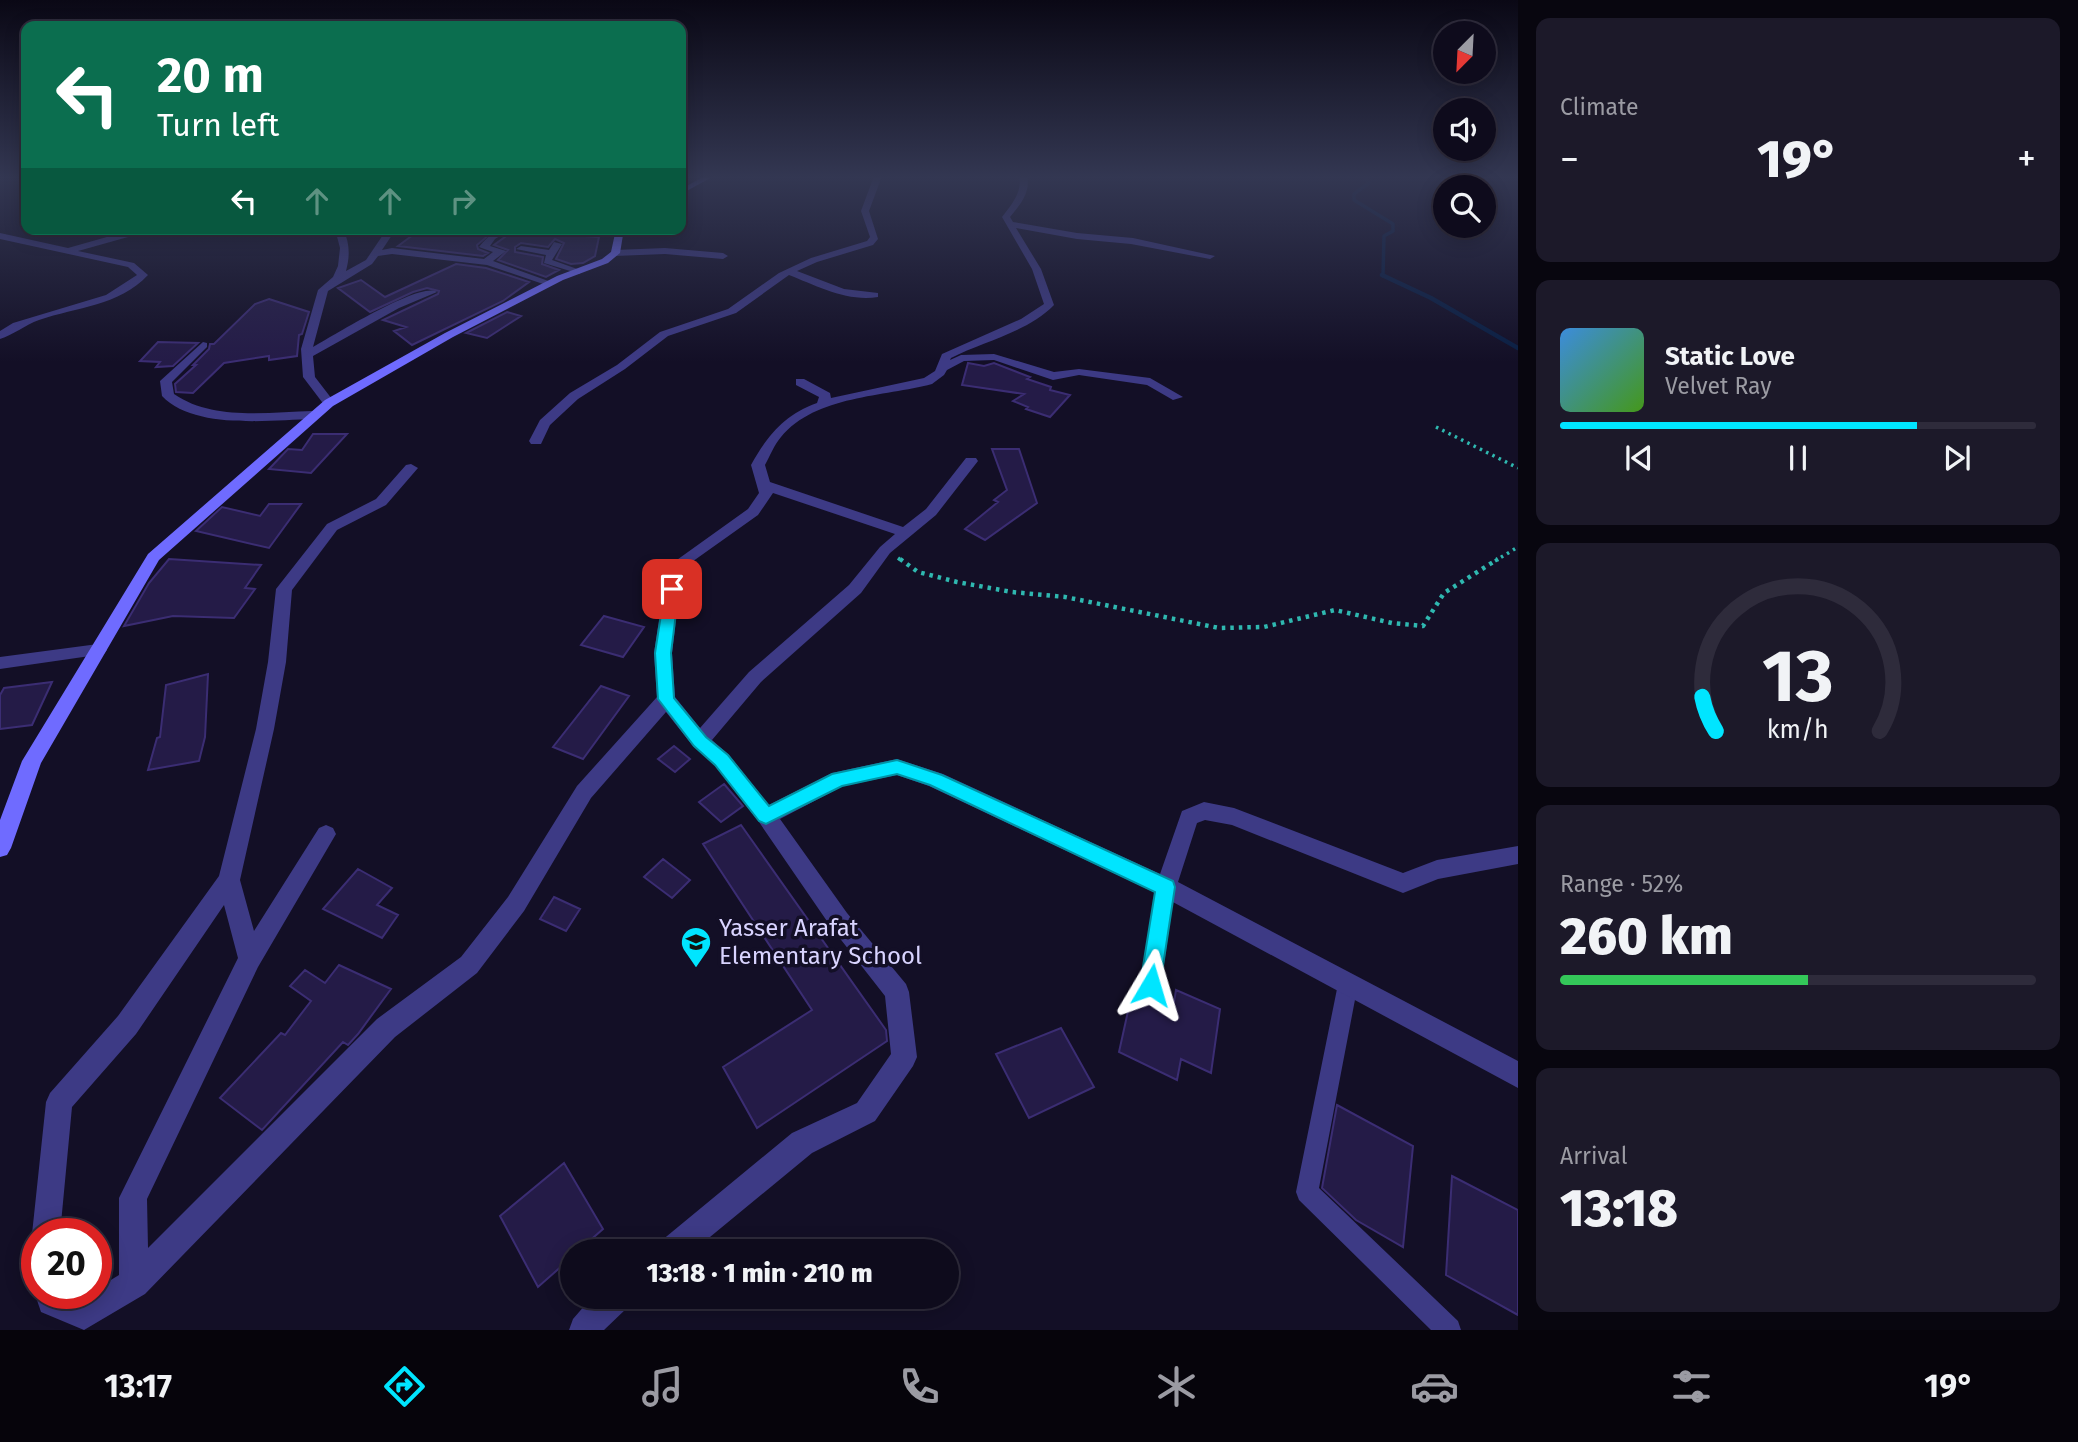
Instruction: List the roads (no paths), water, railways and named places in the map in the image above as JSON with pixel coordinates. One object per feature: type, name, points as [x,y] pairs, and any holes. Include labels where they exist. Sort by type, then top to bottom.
[{"type":"street","points":[[0,336],[16,326],[109,300],[131,287],[143,275],[131,265],[10,238]]},
{"type":"street","points":[[69,251],[110,238]]},
{"type":"street","points":[[337,279],[345,263],[343,238]]},
{"type":"street","points":[[329,403],[309,377],[307,354],[323,290],[337,279],[369,262],[386,238]]},
{"type":"street","points":[[485,262],[501,251],[484,247],[491,238]]},
{"type":"street","points":[[615,254],[618,238]]},
{"type":"street","points":[[536,441],[544,423],[574,396],[621,367],[664,334],[732,311],[790,272],[814,260],[870,243],[875,238]]},
{"type":"street","points":[[940,373],[946,356],[964,345],[1031,320],[1049,305],[1047,291],[1034,260],[1019,238]]},
{"type":"street","points":[[1100,238],[1133,241],[1142,245],[1210,256]]},
{"type":"street","points":[[521,249],[553,249],[547,261],[577,272]]},
{"type":"street","points":[[375,254],[392,251],[485,262],[549,283]]},
{"type":"street","points":[[0,848],[32,761],[153,557],[313,415],[329,403],[449,335],[549,283],[615,254],[665,251],[723,256]]},
{"type":"street","points":[[790,272],[849,293],[874,295]]},
{"type":"street","points":[[307,354],[395,306],[432,292]]},
{"type":"street","points":[[203,345],[166,381],[168,396],[178,406],[211,414],[313,415]]},
{"type":"street","points":[[686,1239],[802,1143],[866,1112],[904,1057],[897,992],[839,920],[766,816],[722,760],[700,741],[666,699],[663,653],[675,567],[753,512],[766,493],[758,466],[778,433],[822,404],[913,386],[928,381],[961,358],[994,357],[1012,360],[1053,376],[1079,372],[1150,382],[1177,397]]},
{"type":"street","points":[[800,382],[826,396],[822,404]]},
{"type":"street","points":[[700,741],[755,677],[855,589],[885,550],[931,512],[971,461]]},
{"type":"street","points":[[48,1218],[59,1102],[127,1025],[229,880],[278,662],[284,589],[332,527],[381,502],[411,468]]},
{"type":"street","points":[[764,485],[905,533]]},
{"type":"street","points":[[0,663],[98,650]]},
{"type":"street","points":[[112,1297],[134,1283],[386,1028],[469,965],[516,904],[584,792],[666,699]]},
{"type":"street","points":[[766,816],[839,779],[897,767],[936,780],[1166,887],[1518,1075]]},
{"type":"street","points":[[1166,887],[1189,817],[1204,811],[1234,817],[1403,883],[1437,870],[1518,855]]},
{"type":"street","points":[[134,1283],[133,1198],[250,959],[326,834]]},
{"type":"street","points":[[229,880],[250,959]]},
{"type":"street","points":[[70,1309],[83,1315],[93,1309]]},
{"type":"street","points":[[584,1330],[602,1309]]},
{"type":"lane","points":[[1151,985],[1166,887]]},
{"type":"lane","points":[[1348,984],[1307,1192],[1449,1330]]},
{"type":"waterway","points":[[1383,275],[1384,238]]},
{"type":"waterway","points":[[1383,275],[1431,298],[1518,348]]},
{"type":"place","name":"Yasser Arafat Elementary School","points":[[696,969]]}]
